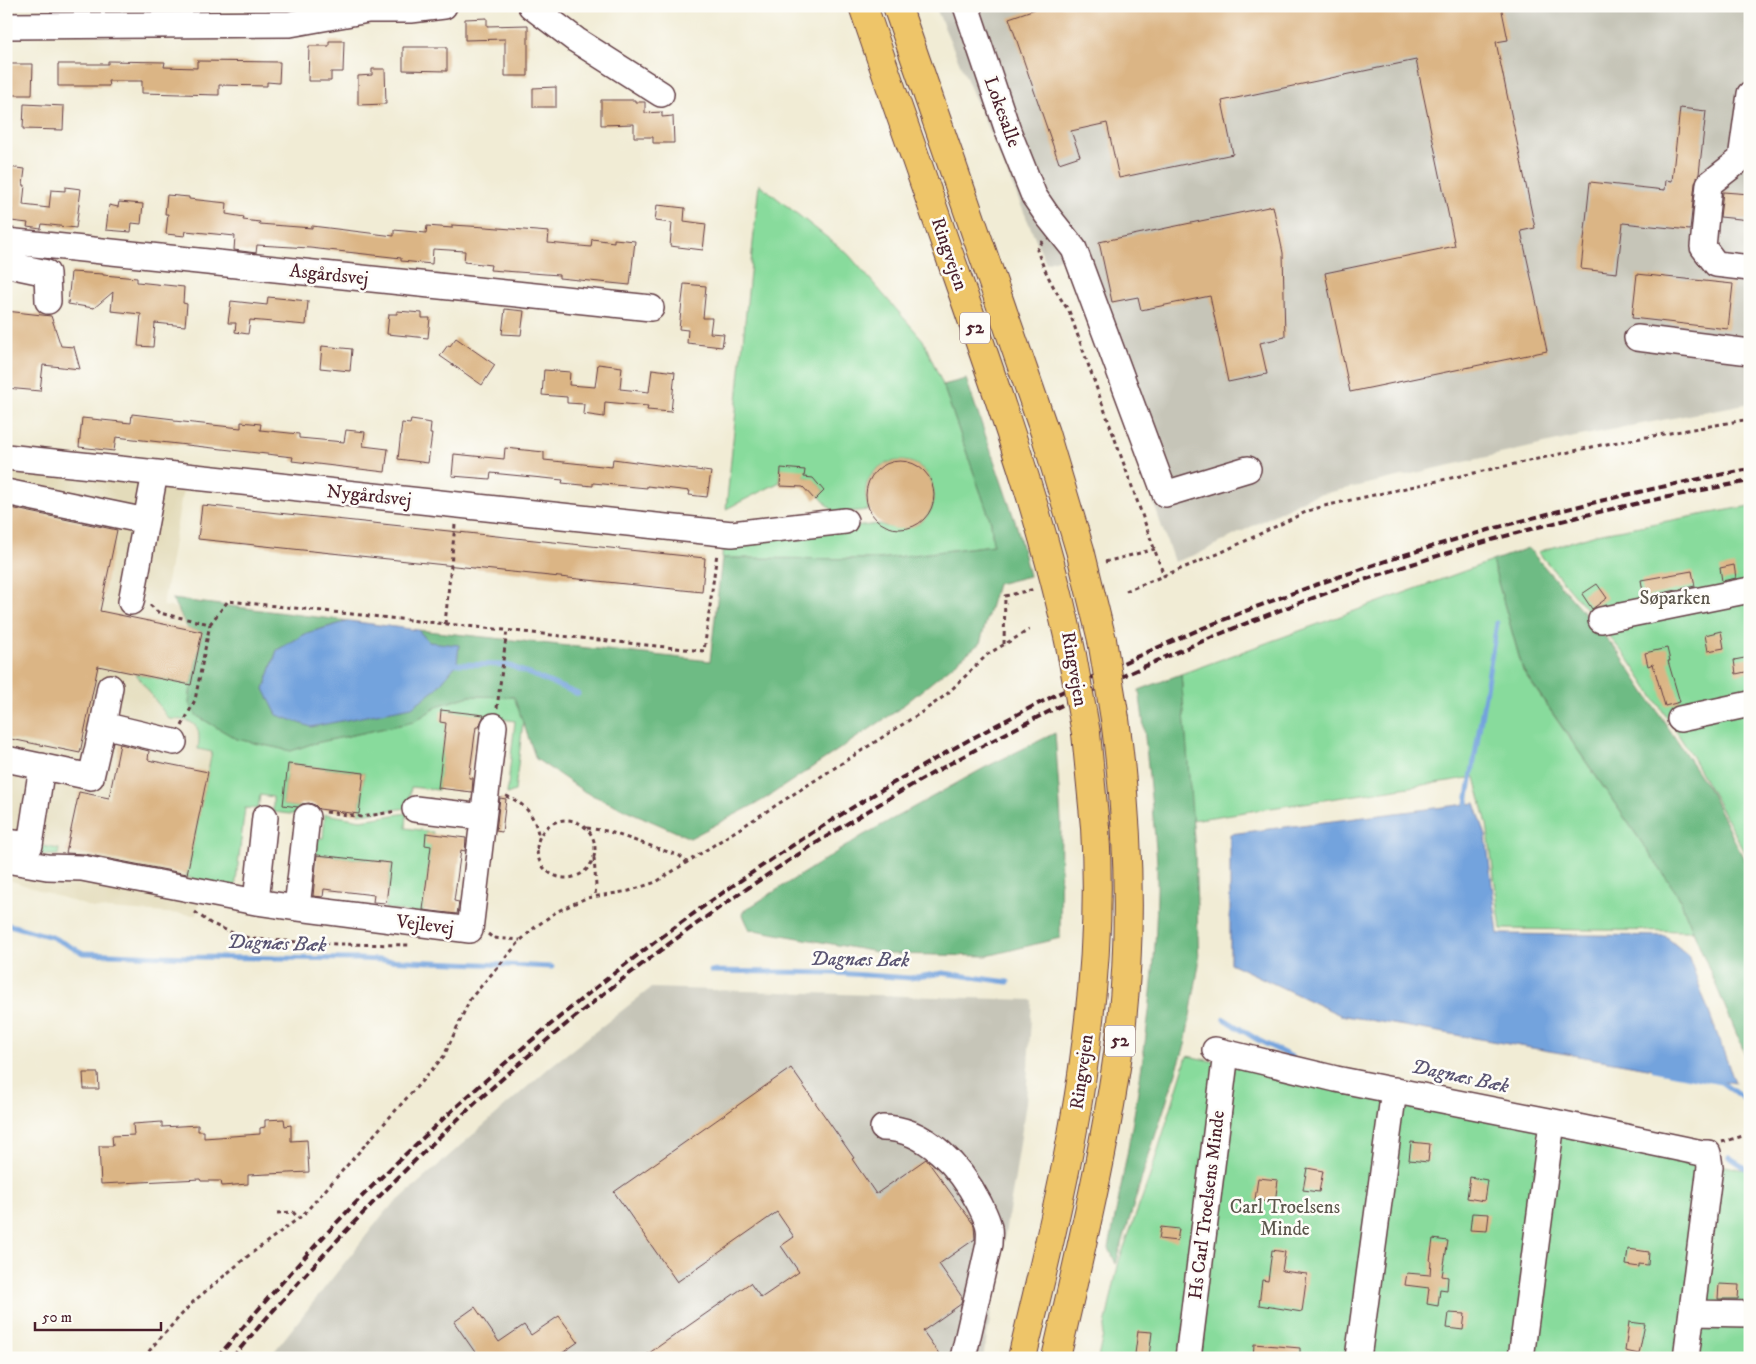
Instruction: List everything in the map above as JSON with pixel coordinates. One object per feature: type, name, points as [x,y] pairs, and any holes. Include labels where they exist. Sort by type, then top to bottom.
[{"type":"main road","name":"Ringvejen","points":[[863,6],[1040,523],[1061,599],[1086,733],[1095,829],[1096,912],[1088,1027],[1078,1102],[1060,1195],[1022,1358]]},
{"type":"main road","name":"Ringvejen","points":[[897,6],[1045,433],[1080,550],[1102,640],[1122,775],[1127,853],[1128,919],[1124,998],[1113,1088],[1096,1178],[1056,1358]]},
{"type":"street","points":[[6,26],[290,24],[374,8],[411,10],[444,6]]},
{"type":"street","points":[[531,6],[576,40],[661,94]]},
{"type":"street","name":"Lokesalle","points":[[966,6],[1008,131],[1034,196],[1074,249],[1165,494],[1248,469]]},
{"type":"street","points":[[1750,94],[1741,159],[1709,184],[1703,247],[1716,264],[1750,268]]},
{"type":"street","points":[[8,241],[9,265],[47,273],[48,301]]},
{"type":"street","name":"Asgårdsvej","points":[[8,241],[651,308]]},
{"type":"street","points":[[1637,338],[1750,352]]},
{"type":"street","name":"Nygårdsvej","points":[[6,457],[725,534],[846,521]]},
{"type":"street","points":[[132,596],[155,473]]},
{"type":"street","points":[[6,492],[146,521]]},
{"type":"street","points":[[1601,620],[1750,590]]},
{"type":"street","points":[[6,758],[92,777],[110,687]]},
{"type":"street","points":[[1680,719],[1750,704]]},
{"type":"street","points":[[103,725],[174,742]]},
{"type":"street","name":"Vejlevej","points":[[6,860],[47,867],[82,868],[256,902],[484,935],[484,806],[494,726]]},
{"type":"street","points":[[6,842],[30,845],[42,766]]},
{"type":"street","points":[[415,809],[484,806]]},
{"type":"street","points":[[256,902],[266,817]]},
{"type":"street","points":[[297,908],[307,817]]},
{"type":"street","name":"Hs Carl Troelsens Minde","points":[[1188,1358],[1220,1052],[1336,1079],[1394,1090]]},
{"type":"street","points":[[1358,1358],[1394,1090],[1708,1153],[1710,1167],[1686,1358]]},
{"type":"street","points":[[1521,1358],[1549,1140],[1554,1122]]},
{"type":"street","points":[[883,1128],[896,1128],[912,1134],[951,1163],[970,1186],[989,1227],[989,1244],[963,1358]]},
{"type":"street","points":[[1692,1313],[1750,1314]]},
{"type":"path","points":[[1050,219],[1038,250],[1048,279],[1069,311],[1164,576]]},
{"type":"path","points":[[1126,591],[1220,553],[1308,510],[1601,445],[1750,418]]},
{"type":"path","points":[[445,624],[457,505]]},
{"type":"path","points":[[174,742],[195,700],[210,624],[228,601],[704,651],[725,534]]},
{"type":"path","points":[[1102,563],[1155,549]]},
{"type":"path","points":[[1004,645],[1006,596],[1039,588]]},
{"type":"path","points":[[132,596],[158,613],[210,624]]},
{"type":"path","points":[[494,726],[507,630]]},
{"type":"path","points":[[144,1358],[194,1301],[298,1218],[444,1056],[470,998],[534,928],[556,912],[595,896],[629,891],[656,882],[946,695],[988,654],[1029,630]]},
{"type":"path","points":[[484,806],[508,797],[524,805],[534,818],[539,839]]},
{"type":"path","points":[[307,817],[308,810],[362,817],[415,809]]},
{"type":"path","points":[[594,858],[590,865],[578,875],[562,877],[554,875],[542,864],[538,856],[539,839],[548,826],[564,820],[580,823],[586,828],[594,842],[595,896]]},
{"type":"path","points":[[586,828],[607,831],[680,856],[686,862]]},
{"type":"path","points":[[170,884],[175,897],[210,923],[252,939],[336,944],[412,945]]},
{"type":"path","points":[[484,935],[521,940]]},
{"type":"path","points":[[1708,1153],[1720,1142],[1750,1136]]},
{"type":"path","points":[[277,1213],[293,1212],[298,1218]]},
{"type":"shaded area","points":[[935,6],[1750,6],[1750,403],[1575,437],[1309,497],[1200,553],[1174,562],[1068,255],[1046,263]]},
{"type":"shaded area","points":[[6,468],[183,489],[163,606],[262,620],[237,739],[196,915],[93,908],[6,879]]},
{"type":"shaded area","points":[[651,988],[1032,1000],[1026,1102],[1015,1177],[983,1358],[269,1358],[384,1213],[551,1066]]},
{"type":"green space","points":[[759,184],[848,254],[923,340],[943,385],[991,522],[993,545],[880,559],[722,558],[723,542],[879,524],[901,528],[918,524],[928,514],[933,501],[933,486],[927,473],[915,464],[899,461],[883,465],[871,475],[866,489],[869,510],[835,513],[819,496],[824,491],[813,479],[781,468],[780,482],[726,509]]},
{"type":"green space","points":[[966,379],[1017,527],[1029,576],[997,584],[980,643],[895,712],[763,800],[690,838],[585,792],[536,759],[514,697],[469,696],[440,705],[413,722],[311,744],[291,751],[237,739],[197,716],[189,703],[202,632],[188,629],[172,599],[349,621],[307,633],[277,650],[264,689],[429,642],[418,630],[710,661],[722,558],[880,559],[993,545],[991,522],[943,385]]},
{"type":"green space","name":"Søparken","points":[[1750,506],[1750,861],[1687,748],[1629,660],[1538,552],[1596,534]]},
{"type":"green space","points":[[1528,548],[1619,653],[1708,788],[1750,871],[1750,1066],[1678,895],[1523,670],[1492,561]]},
{"type":"green space","points":[[1492,561],[1523,671],[1678,895],[1693,931],[1501,929],[1487,824],[1475,777],[1192,820],[1181,674]]},
{"type":"green space","points":[[136,674],[191,685],[189,703],[197,716],[237,739],[291,751],[311,744],[413,722],[440,705],[469,696],[515,697],[523,722],[515,791],[507,794],[515,721],[448,711],[438,790],[411,787],[408,808],[359,814],[364,773],[288,764],[283,805],[305,808],[299,815],[273,812],[273,797],[260,795],[258,809],[245,808],[235,889],[186,877],[212,752],[198,749],[199,733],[197,728],[185,720],[169,719]]},
{"type":"green space","points":[[1181,674],[1195,852],[1199,964],[1185,1045],[1116,1264],[1109,1248],[1136,1105],[1143,1057],[1154,961],[1157,913],[1156,850],[1139,690]]},
{"type":"green space","points":[[1055,733],[1061,820],[1060,938],[987,956],[888,954],[749,929],[742,912],[862,836],[984,768]]},
{"type":"green space","points":[[407,813],[406,828],[433,832],[423,914],[385,909],[391,863],[315,854],[316,838],[323,838],[325,814],[361,820]]},
{"type":"green space","points":[[37,845],[59,849],[58,855],[35,855]]},
{"type":"green space","name":"Carl Troelsens Minde","points":[[1187,1056],[1750,1171],[1750,1358],[1098,1358],[1119,1261],[1150,1176]]},
{"type":"water","points":[[349,621],[418,630],[429,642],[459,645],[457,664],[436,689],[412,707],[311,727],[277,715],[264,689],[277,650],[307,633]]},
{"type":"water","points":[[1475,803],[1486,836],[1498,934],[1665,936],[1688,955],[1735,1083],[1340,1015],[1230,963],[1230,834]]},
{"type":"building","points":[[1034,6],[1501,6],[1508,40],[1496,42],[1535,228],[1521,231],[1547,351],[1350,392],[1325,273],[1455,246],[1416,60],[1222,101],[1233,154],[1119,178],[1107,123],[1071,131],[1080,156],[1059,163],[1009,18],[1035,9]]},
{"type":"building","points":[[487,18],[487,26],[528,25],[528,76],[505,76],[505,39],[465,40],[465,19]]},
{"type":"building","points":[[329,41],[344,41],[343,72],[331,72],[331,81],[308,81],[309,46],[329,46]]},
{"type":"building","points":[[403,47],[447,47],[447,71],[403,70]]},
{"type":"building","points":[[108,61],[165,62],[164,67],[197,68],[197,61],[280,62],[279,83],[267,82],[267,86],[219,85],[219,95],[142,93],[142,81],[108,81],[109,86],[58,86],[58,64],[108,64]]},
{"type":"building","points":[[6,64],[33,64],[32,95],[6,95]]},
{"type":"building","points":[[372,69],[385,69],[386,104],[358,105],[358,76],[372,75]]},
{"type":"building","points":[[556,87],[556,107],[533,107],[533,88]]},
{"type":"building","points":[[601,100],[635,100],[635,102],[645,102],[645,113],[662,112],[662,117],[673,116],[674,143],[653,143],[653,137],[634,137],[634,124],[601,125]]},
{"type":"building","points":[[24,104],[64,106],[63,130],[23,129]]},
{"type":"building","points":[[1680,108],[1706,111],[1690,230],[1623,223],[1617,273],[1581,269],[1590,182],[1665,190],[1666,180],[1672,181]]},
{"type":"building","points":[[6,167],[25,169],[23,205],[49,208],[51,190],[65,191],[65,187],[81,189],[76,228],[42,224],[41,229],[27,227],[28,223],[11,221],[12,209],[6,208]]},
{"type":"building","points":[[1723,192],[1750,194],[1750,220],[1720,217]]},
{"type":"building","points":[[167,195],[227,203],[226,214],[244,217],[243,220],[260,222],[259,224],[312,228],[312,226],[394,236],[394,230],[426,233],[427,226],[452,228],[452,225],[486,227],[549,232],[548,243],[591,247],[592,239],[614,242],[614,239],[635,241],[630,285],[559,278],[559,275],[490,270],[491,265],[464,262],[465,251],[433,249],[432,264],[401,261],[401,258],[310,248],[257,245],[256,253],[234,250],[235,236],[186,231],[185,236],[166,234],[168,214],[165,214]]},
{"type":"building","points":[[119,202],[143,204],[141,224],[132,223],[131,232],[106,230],[109,205],[118,207]]},
{"type":"building","points":[[657,205],[685,208],[684,221],[706,224],[703,250],[670,246],[672,223],[655,221]]},
{"type":"building","points":[[1273,206],[1283,253],[1285,337],[1260,343],[1267,374],[1228,382],[1210,296],[1141,310],[1138,297],[1112,302],[1099,242]]},
{"type":"building","points":[[71,272],[137,278],[137,282],[184,287],[183,303],[187,304],[185,326],[155,323],[153,347],[138,346],[141,314],[111,311],[113,292],[94,308],[68,304]]},
{"type":"building","points":[[1637,274],[1733,284],[1728,329],[1632,318]]},
{"type":"building","points":[[684,284],[706,286],[703,318],[712,318],[710,333],[724,334],[722,347],[687,343],[688,330],[679,329]]},
{"type":"building","points":[[268,297],[308,301],[306,325],[250,320],[248,334],[235,332],[236,323],[228,323],[231,301],[267,305]]},
{"type":"building","points":[[505,309],[524,311],[521,335],[502,334]]},
{"type":"building","points":[[6,311],[51,316],[61,346],[74,347],[80,369],[43,365],[40,391],[6,388]]},
{"type":"building","points":[[397,311],[422,313],[422,318],[430,318],[428,338],[387,334],[389,314],[397,314]]},
{"type":"building","points":[[456,338],[495,365],[482,385],[440,356]]},
{"type":"building","points":[[322,346],[352,349],[350,371],[320,368]]},
{"type":"building","points":[[598,364],[622,367],[620,389],[649,392],[652,369],[675,372],[671,412],[647,410],[648,406],[605,402],[604,417],[583,414],[584,404],[567,403],[567,397],[542,395],[544,370],[570,372],[569,385],[595,387]]},
{"type":"building","points":[[132,414],[174,419],[174,421],[241,428],[241,422],[261,424],[260,430],[299,434],[299,438],[344,442],[346,430],[365,432],[363,446],[388,449],[385,472],[292,461],[293,457],[116,437],[114,451],[79,447],[82,418],[131,423]]},
{"type":"building","points":[[411,420],[431,423],[430,434],[432,434],[428,463],[398,459],[402,423],[410,424]]},
{"type":"building","points":[[505,448],[544,452],[544,460],[612,467],[613,459],[711,472],[707,497],[689,495],[690,491],[647,486],[647,488],[593,483],[593,486],[562,483],[563,480],[491,473],[490,479],[452,476],[454,454],[504,459]]},
{"type":"building","points":[[893,461],[907,461],[919,466],[929,476],[934,488],[934,502],[929,514],[919,524],[907,529],[893,529],[881,524],[871,514],[866,502],[866,488],[871,476],[881,466]]},
{"type":"building","points":[[781,468],[805,470],[804,477],[813,478],[824,491],[815,500],[803,487],[780,486]]},
{"type":"building","points":[[202,505],[705,558],[702,592],[198,539]]},
{"type":"building","points":[[6,507],[117,530],[100,611],[202,632],[191,685],[98,666],[80,753],[6,738]]},
{"type":"building","points":[[1734,565],[1736,578],[1722,581],[1720,568]]},
{"type":"building","points":[[1692,571],[1695,586],[1644,597],[1641,580]]},
{"type":"building","points":[[1597,584],[1607,598],[1592,609],[1582,594]]},
{"type":"building","points":[[1721,631],[1724,648],[1708,651],[1705,635]]},
{"type":"building","points":[[1667,648],[1670,661],[1668,661],[1680,702],[1665,706],[1653,664],[1648,666],[1645,653]]},
{"type":"building","points":[[1750,657],[1750,671],[1736,674],[1734,660]]},
{"type":"building","points":[[441,710],[484,715],[479,727],[476,727],[469,778],[473,778],[472,792],[438,788],[446,723],[440,722]]},
{"type":"building","points":[[120,744],[149,751],[148,760],[208,772],[187,874],[85,854],[66,853],[79,792],[109,798]]},
{"type":"building","points":[[288,764],[364,773],[359,814],[319,809],[309,803],[298,807],[283,805]]},
{"type":"building","points":[[500,798],[506,799],[502,832],[496,831]]},
{"type":"building","points":[[426,833],[466,838],[465,851],[461,850],[454,901],[459,902],[457,914],[423,910],[431,846],[425,845]]},
{"type":"building","points":[[317,855],[391,863],[386,903],[373,902],[374,895],[324,889],[323,897],[313,896]]},
{"type":"building","points":[[791,1068],[854,1158],[852,1159],[876,1194],[926,1159],[974,1225],[975,1239],[939,1264],[962,1297],[961,1304],[923,1331],[942,1358],[642,1358],[750,1283],[761,1298],[799,1272],[781,1246],[794,1237],[777,1212],[677,1282],[614,1192]]},
{"type":"building","points":[[83,1073],[98,1073],[99,1089],[84,1089]]},
{"type":"building","points":[[284,1119],[285,1126],[291,1125],[291,1141],[307,1140],[309,1172],[248,1175],[248,1184],[222,1186],[221,1181],[201,1181],[200,1179],[101,1184],[99,1146],[113,1146],[112,1136],[134,1135],[133,1124],[162,1122],[162,1127],[198,1125],[198,1131],[204,1131],[204,1138],[260,1134],[260,1128],[265,1127],[265,1120]]},
{"type":"building","points":[[1411,1142],[1430,1144],[1428,1162],[1409,1160]]},
{"type":"building","points":[[1307,1168],[1323,1171],[1319,1192],[1303,1190]]},
{"type":"building","points":[[1470,1177],[1487,1180],[1484,1201],[1467,1198]]},
{"type":"building","points":[[1258,1178],[1278,1180],[1275,1203],[1255,1200]]},
{"type":"building","points":[[1472,1213],[1489,1214],[1487,1231],[1470,1230]]},
{"type":"building","points":[[1161,1227],[1179,1229],[1177,1241],[1159,1239]]},
{"type":"building","points":[[1433,1239],[1448,1241],[1442,1276],[1448,1277],[1447,1290],[1440,1289],[1438,1306],[1427,1304],[1429,1288],[1405,1285],[1407,1273],[1430,1275]]},
{"type":"building","points":[[1628,1249],[1649,1252],[1648,1265],[1639,1264],[1639,1267],[1626,1265]]},
{"type":"building","points":[[1272,1250],[1285,1252],[1282,1271],[1307,1274],[1302,1312],[1259,1305],[1262,1280],[1268,1281]]},
{"type":"building","points":[[1719,1284],[1739,1285],[1738,1299],[1718,1299]]},
{"type":"building","points":[[475,1307],[499,1342],[524,1325],[531,1335],[559,1316],[578,1342],[555,1358],[479,1358],[454,1322]]},
{"type":"building","points":[[1449,1313],[1465,1314],[1463,1330],[1447,1328]]},
{"type":"building","points":[[1629,1322],[1645,1324],[1639,1354],[1625,1351]]},
{"type":"building","points":[[1138,1331],[1152,1332],[1149,1356],[1135,1354]]},
{"type":"building","points":[[1254,1344],[1300,1348],[1300,1358],[1253,1358]]},
{"type":"waterway","points":[[1466,809],[1497,623]]},
{"type":"waterway","points":[[457,664],[508,665],[578,694]]},
{"type":"waterway","name":"Dagnæs Bæk","points":[[6,924],[52,937],[83,953],[191,957],[358,959],[552,967]]},
{"type":"waterway","name":"Dagnæs Bæk","points":[[711,971],[836,973],[910,978],[943,973],[1008,982]]},
{"type":"waterway","name":"Dagnæs Bæk","points":[[1224,1019],[1258,1040],[1292,1057]]},
{"type":"waterway","points":[[1654,1069],[1721,1082],[1744,1099]]},
{"type":"waterway","name":"Dagnæs Bæk","points":[[1729,1157],[1750,1171]]},
{"type":"railway","points":[[217,1358],[295,1268],[368,1191],[442,1120],[534,1039],[629,962],[728,889],[830,821],[936,758],[1044,701],[1155,648],[1269,602],[1328,581],[1506,525],[1567,509],[1750,469]]},
{"type":"railway","points":[[232,1358],[358,1218],[494,1086],[606,992],[723,905],[845,825],[972,752],[1103,686],[1236,627],[1373,577],[1513,534],[1601,512],[1750,481]]}]
